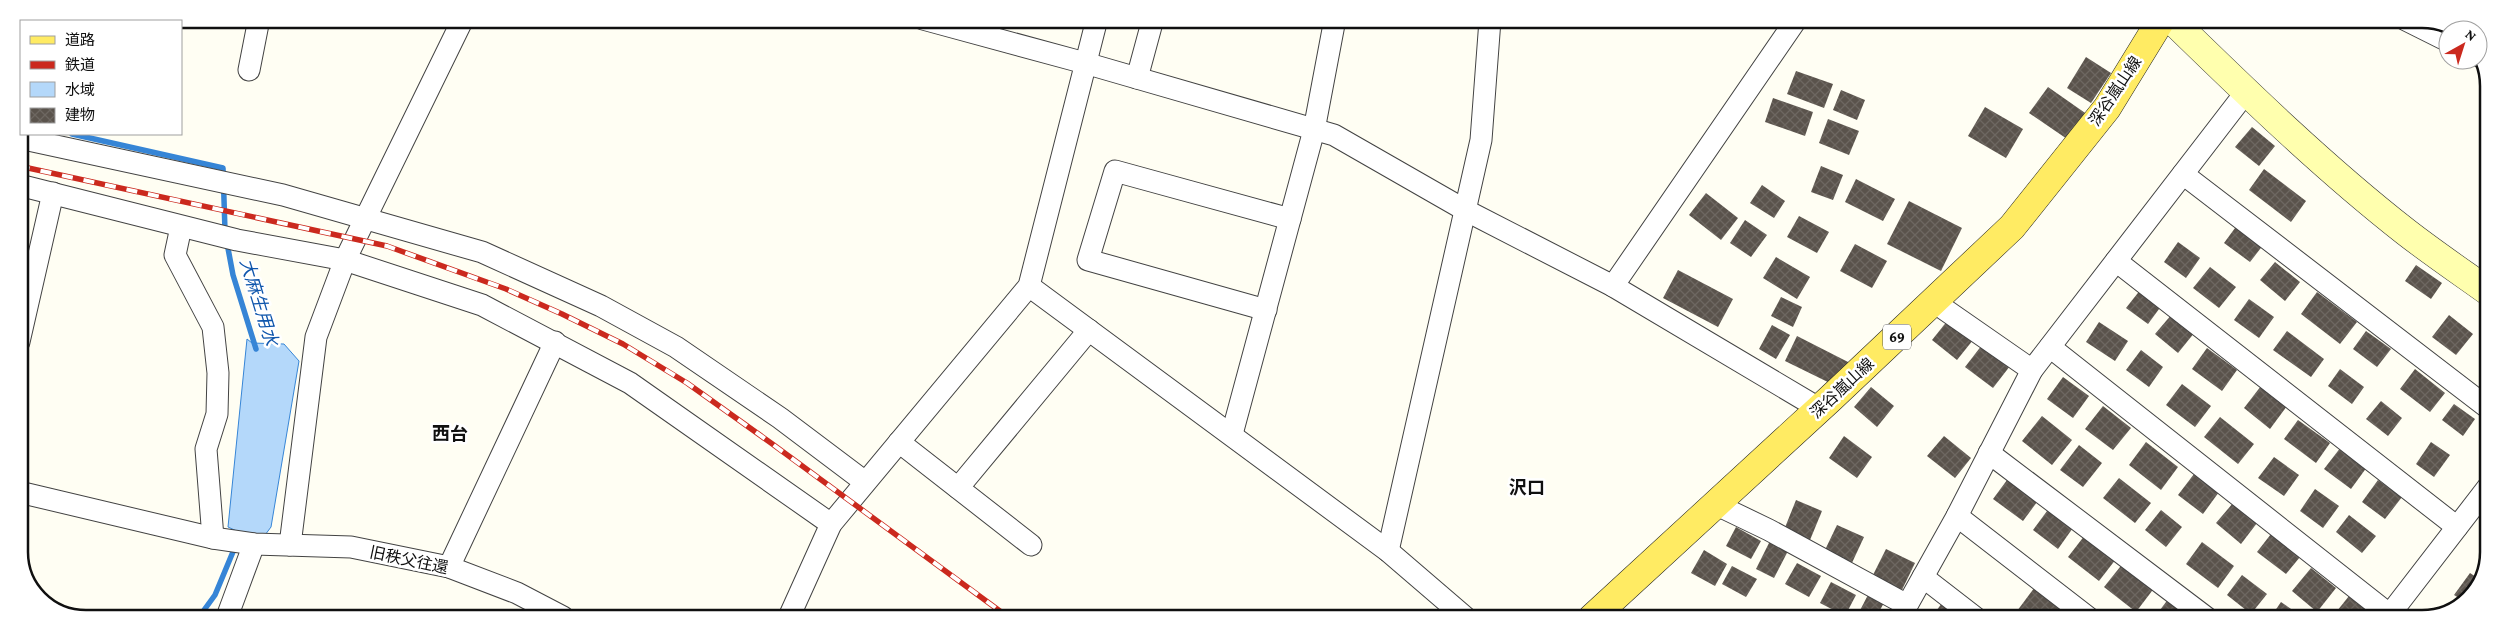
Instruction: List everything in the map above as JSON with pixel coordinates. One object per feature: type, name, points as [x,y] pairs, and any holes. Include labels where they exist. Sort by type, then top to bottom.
[{"type":"main road","name":"深谷嵐山線","points":[[1601,610],[1934,302],[2012,227],[2107,108],[2156,28]]},
{"type":"street","points":[[248,70],[257,28]]},
{"type":"street","points":[[290,544],[316,337],[345,260],[459,28]]},
{"type":"street","points":[[956,28],[1334,135],[1465,210],[1613,286],[1820,408]]},
{"type":"street","points":[[792,610],[831,524],[1029,286],[1095,28]]},
{"type":"street","points":[[1137,78],[1151,28]]},
{"type":"street","points":[[1232,434],[1314,130],[1333,28]]},
{"type":"street","points":[[1388,551],[1481,140],[1489,28]]},
{"type":"street","points":[[1613,286],[1790,28]]},
{"type":"street","points":[[2180,28],[2246,92],[2405,231],[2480,285]]},
{"type":"street","points":[[2423,28],[2438,35]]},
{"type":"street","points":[[1904,610],[1957,516],[2032,370],[2246,92]]},
{"type":"street","points":[[27,138],[72,141],[367,218],[482,252],[601,306],[676,347],[780,418],[865,482]]},
{"type":"street","points":[[1266,310],[1088,260],[1115,171],[1290,219]]},
{"type":"street","points":[[2183,174],[2480,402]]},
{"type":"street","points":[[27,187],[227,238],[345,260],[482,305],[630,383],[831,524]]},
{"type":"street","points":[[27,305],[53,193]]},
{"type":"street","points":[[181,227],[175,255],[213,326],[218,373],[217,414],[206,449],[234,541],[228,610]]},
{"type":"street","points":[[2116,261],[2458,527]]},
{"type":"street","points":[[1029,286],[1388,551],[1457,610]]},
{"type":"street","points":[[1934,302],[2032,370]]},
{"type":"street","points":[[958,488],[1089,330]]},
{"type":"street","points":[[449,567],[555,342]]},
{"type":"street","points":[[2050,347],[2380,610]]},
{"type":"street","points":[[899,442],[1031,545]]},
{"type":"street","points":[[1989,452],[2196,610]]},
{"type":"street","name":"旧秩父往還","points":[[28,494],[234,541],[351,548],[449,567],[517,593],[550,610]]},
{"type":"street","points":[[2393,610],[2480,498]]},
{"type":"street","points":[[1715,504],[1769,530],[1901,610]]},
{"type":"street","points":[[1957,516],[2079,610]]},
{"type":"street","points":[[1923,577],[1966,610]]},
{"type":"water","points":[[247,339],[252,343],[284,344],[299,361],[271,527],[265,535],[241,533],[228,527]]},
{"type":"building","points":[[2086,57],[2111,73],[2091,103],[2067,88]]},
{"type":"building","points":[[1796,71],[1833,84],[1824,108],[1787,94]]},
{"type":"building","points":[[2048,87],[2088,115],[2070,141],[2029,113]]},
{"type":"building","points":[[1841,90],[1865,100],[1857,120],[1833,110]]},
{"type":"building","points":[[1773,98],[1813,112],[1805,136],[1765,122]]},
{"type":"building","points":[[1985,107],[2023,129],[2006,158],[1968,136]]},
{"type":"building","points":[[1828,119],[1859,131],[1849,155],[1819,143]]},
{"type":"building","points":[[2252,127],[2275,146],[2259,166],[2235,147]]},
{"type":"building","points":[[1821,166],[1843,175],[1833,200],[1811,192]]},
{"type":"building","points":[[2264,169],[2306,201],[2291,222],[2249,190]]},
{"type":"building","points":[[1856,179],[1895,199],[1883,221],[1845,202]]},
{"type":"building","points":[[1762,185],[1785,201],[1774,218],[1750,203]]},
{"type":"building","points":[[1706,193],[1738,218],[1721,240],[1689,215]]},
{"type":"building","points":[[1909,201],[1962,228],[1941,271],[1887,244]]},
{"type":"building","points":[[1799,216],[1829,232],[1817,253],[1787,237]]},
{"type":"building","points":[[1745,220],[1767,235],[1751,257],[1730,243]]},
{"type":"building","points":[[2238,224],[2264,244],[2250,262],[2224,243]]},
{"type":"building","points":[[2178,242],[2200,258],[2186,278],[2164,262]]},
{"type":"building","points":[[1855,244],[1887,261],[1872,288],[1840,271]]},
{"type":"building","points":[[1776,257],[1810,277],[1797,299],[1763,278]]},
{"type":"building","points":[[2275,262],[2300,282],[2285,301],[2260,280]]},
{"type":"building","points":[[2416,265],[2442,283],[2431,299],[2405,281]]},
{"type":"building","points":[[2210,267],[2236,287],[2219,308],[2193,288]]},
{"type":"building","points":[[1678,270],[1733,299],[1718,327],[1663,298]]},
{"type":"building","points":[[2141,289],[2162,305],[2148,324],[2126,308]]},
{"type":"building","points":[[2317,292],[2357,322],[2340,344],[2301,314]]},
{"type":"building","points":[[1781,297],[1802,307],[1793,327],[1771,316]]},
{"type":"building","points":[[2249,299],[2274,317],[2259,338],[2234,320]]},
{"type":"building","points":[[2172,314],[2195,332],[2178,353],[2155,334]]},
{"type":"building","points":[[2449,315],[2473,334],[2456,355],[2432,337]]},
{"type":"building","points":[[1948,320],[1973,340],[1957,360],[1932,340]]},
{"type":"building","points":[[2099,322],[2128,341],[2115,361],[2086,342]]},
{"type":"building","points":[[1772,325],[1790,335],[1776,359],[1759,349]]},
{"type":"building","points":[[2287,331],[2324,359],[2311,377],[2273,350]]},
{"type":"building","points":[[2366,331],[2391,349],[2377,367],[2353,349]]},
{"type":"building","points":[[1797,336],[1850,363],[1838,387],[1785,361]]},
{"type":"building","points":[[1982,345],[2010,366],[1993,388],[1965,367]]},
{"type":"building","points":[[2207,348],[2237,370],[2222,391],[2192,369]]},
{"type":"building","points":[[2141,350],[2163,367],[2149,387],[2126,370]]},
{"type":"building","points":[[2340,369],[2364,387],[2352,404],[2328,386]]},
{"type":"building","points":[[2415,369],[2445,393],[2430,412],[2400,389]]},
{"type":"building","points":[[2063,377],[2089,396],[2073,418],[2047,399]]},
{"type":"building","points":[[2182,384],[2211,406],[2195,427],[2166,405]]},
{"type":"building","points":[[2261,386],[2287,406],[2270,429],[2244,408]]},
{"type":"building","points":[[1871,387],[1894,406],[1877,427],[1854,407]]},
{"type":"building","points":[[2381,401],[2402,418],[2388,436],[2366,419]]},
{"type":"building","points":[[2454,404],[2475,419],[2463,436],[2442,420]]},
{"type":"building","points":[[2103,406],[2131,428],[2113,450],[2085,429]]},
{"type":"building","points":[[2042,416],[2072,440],[2052,465],[2022,441]]},
{"type":"building","points":[[2220,417],[2254,444],[2238,464],[2204,437]]},
{"type":"building","points":[[2298,420],[2330,443],[2316,463],[2284,439]]},
{"type":"building","points":[[1844,436],[1872,457],[1857,478],[1829,458]]},
{"type":"building","points":[[1944,436],[1971,458],[1955,478],[1927,456]]},
{"type":"building","points":[[2146,442],[2178,467],[2161,490],[2129,465]]},
{"type":"building","points":[[2431,442],[2450,455],[2434,477],[2416,464]]},
{"type":"building","points":[[2079,445],[2102,463],[2083,487],[2060,470]]},
{"type":"building","points":[[2341,447],[2367,467],[2351,489],[2324,469]]},
{"type":"building","points":[[2274,457],[2299,475],[2284,496],[2258,478]]},
{"type":"building","points":[[2194,474],[2219,492],[2203,514],[2178,495]]},
{"type":"building","points":[[2010,476],[2040,498],[2023,521],[1993,499]]},
{"type":"building","points":[[2119,478],[2151,503],[2135,523],[2103,498]]},
{"type":"building","points":[[2378,480],[2402,497],[2385,519],[2362,502]]},
{"type":"building","points":[[2315,489],[2339,506],[2323,528],[2300,511]]},
{"type":"building","points":[[1796,500],[1822,511],[1810,540],[1784,530]]},
{"type":"building","points":[[2233,503],[2257,523],[2241,544],[2216,523]]},
{"type":"building","points":[[2050,507],[2075,525],[2058,549],[2033,530]]},
{"type":"building","points":[[2161,510],[2182,527],[2166,547],[2145,530]]},
{"type":"building","points":[[2349,515],[2376,536],[2362,553],[2336,532]]},
{"type":"building","points":[[1837,525],[1864,537],[1851,565],[1824,552]]},
{"type":"building","points":[[1736,527],[1761,541],[1751,559],[1726,546]]},
{"type":"building","points":[[2271,534],[2300,557],[2286,574],[2257,552]]},
{"type":"building","points":[[2085,535],[2116,559],[2099,581],[2068,557]]},
{"type":"building","points":[[1770,541],[1788,551],[1774,578],[1756,569]]},
{"type":"building","points":[[2202,542],[2234,566],[2218,588],[2186,564]]},
{"type":"building","points":[[1886,549],[1915,563],[1900,594],[1871,579]]},
{"type":"building","points":[[1704,550],[1727,564],[1715,586],[1691,573]]},
{"type":"building","points":[[2124,562],[2155,587],[2138,610],[2133,610],[2104,587]]},
{"type":"building","points":[[1797,563],[1821,576],[1809,597],[1785,584]]},
{"type":"building","points":[[1732,566],[1757,579],[1746,597],[1722,584]]},
{"type":"building","points":[[2311,568],[2336,588],[2319,610],[2315,610],[2292,591]]},
{"type":"building","points":[[2470,573],[2475,576],[2466,590],[2458,597],[2454,595]]},
{"type":"building","points":[[2242,575],[2267,594],[2254,610],[2246,610],[2227,595]]},
{"type":"building","points":[[1831,582],[1856,595],[1848,610],[1833,610],[1820,603]]},
{"type":"building","points":[[2035,587],[2062,607],[2060,610],[2018,610]]},
{"type":"building","points":[[1869,593],[1885,601],[1880,610],[1860,610]]},
{"type":"building","points":[[2349,596],[2367,610],[2338,610]]},
{"type":"building","points":[[2169,598],[2184,610],[2160,610]]},
{"type":"building","points":[[2281,602],[2292,610],[2276,610]]},
{"type":"building","points":[[1942,603],[1951,610],[1937,610]]},
{"type":"waterway","name":"大麻生用水","points":[[76,135],[223,168],[225,231]]},
{"type":"waterway","name":"大麻生用水","points":[[227,243],[233,275],[256,349]]},
{"type":"waterway","name":"大麻生用水","points":[[204,610],[215,595],[235,547]]},
{"type":"railway","points":[[27,168],[387,246],[506,289],[562,314],[623,344],[687,383],[998,610]]},
{"type":"district","name":"西台","points":[[450,434]]},
{"type":"district","name":"沢口","points":[[1527,488]]}]
